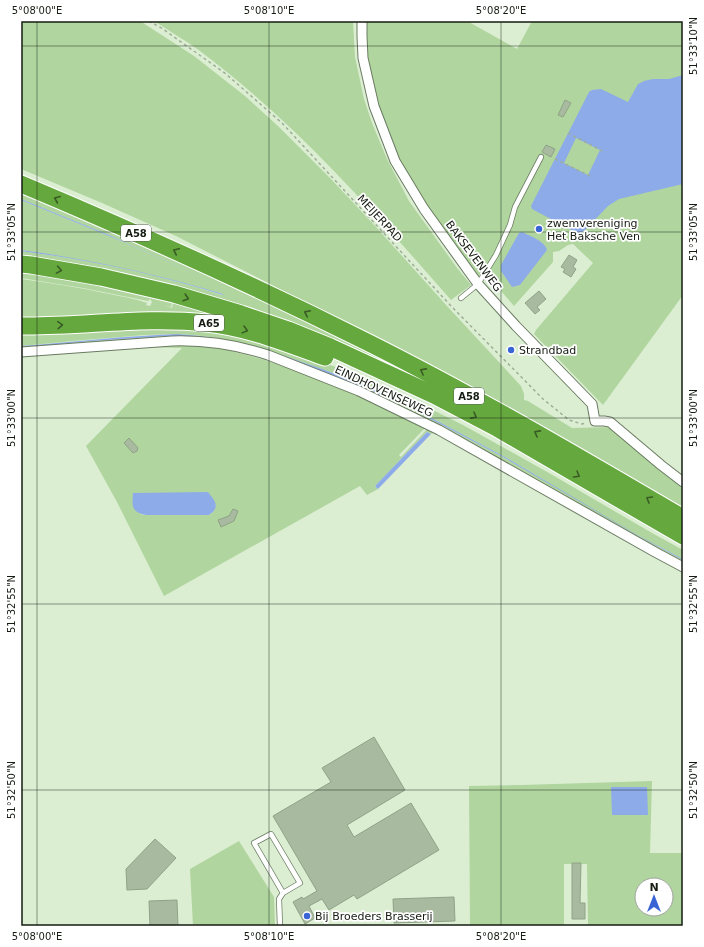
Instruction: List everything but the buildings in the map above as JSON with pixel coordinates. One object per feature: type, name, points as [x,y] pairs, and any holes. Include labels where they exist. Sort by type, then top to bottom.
[{"type":"highway","name":"A58","points":[[21,184],[92,213],[172,249],[250,285],[368,343],[558,445],[683,518]]},
{"type":"highway","name":"A58","points":[[21,264],[101,277],[174,294],[241,314],[288,330],[330,347],[434,395],[495,427],[683,536]]},
{"type":"highway","name":"A65","points":[[21,326],[53,326],[144,320],[168,320],[226,325],[294,345],[357,368],[389,374]]},
{"type":"street","name":"BAKSEVENWEG","points":[[362,21],[363,58],[374,106],[395,161],[424,209],[478,284],[516,326],[592,404],[595,421]]},
{"type":"street","name":"EINDHOVENSEWEG","points":[[21,352],[172,341],[224,344],[254,350],[359,391],[439,430],[655,552],[683,566]]},
{"type":"street","points":[[595,421],[610,422],[683,482]]},
{"type":"lane","points":[[461,298],[478,284],[496,255],[510,226],[515,207],[541,157]]},
{"type":"lane","points":[[280,926],[279,899],[283,893],[300,883],[271,834],[254,843],[283,893]]},
{"type":"path","name":"MEIJERPAD","points":[[149,21],[163,29],[226,74],[283,124],[446,300],[542,399],[569,420],[582,424],[595,421]]},
{"type":"path","points":[[568,133],[604,152]]},
{"type":"path","points":[[556,159],[592,177]]},
{"type":"green space","points":[[21,21],[140,21],[194,56],[245,96],[279,127],[330,178],[521,386],[524,394],[524,400],[572,428],[613,427],[683,487],[683,510],[272,285],[176,236],[21,169]]},
{"type":"green space","points":[[154,21],[353,21],[355,57],[364,99],[387,159],[409,201],[471,285],[451,300],[332,169],[268,107],[235,78],[194,47]]},
{"type":"green space","points":[[364,21],[467,21],[517,49],[532,21],[683,21],[683,295],[603,405],[534,334],[593,263],[573,244],[568,245],[559,251],[553,252],[553,262],[514,306],[483,270],[478,277],[419,196],[395,153],[382,120],[369,75]]},
{"type":"green space","points":[[21,189],[206,270],[491,413],[366,357],[21,259],[21,251],[114,266],[72,258],[21,250],[21,200],[126,243],[224,287],[109,235],[21,199]],"holes":[[[151,275],[223,294],[222,295]]]},
{"type":"green space","points":[[21,272],[84,282],[172,302],[171,307],[164,305],[172,308],[173,302],[234,320],[21,324],[21,279],[126,297],[147,303],[146,305],[150,306],[152,302],[150,299],[148,301],[83,288],[21,278]]},
{"type":"green space","points":[[115,328],[217,330],[325,363],[349,372],[407,397],[463,425],[683,550],[683,559],[646,540],[683,560],[683,564],[428,422],[265,356],[205,343],[21,348],[91,341],[167,336],[200,337],[312,368],[368,389],[394,401],[396,399],[347,378],[267,350],[219,338],[177,334],[145,335],[21,346],[21,333]],"holes":[[[407,405],[505,457],[579,501],[501,456],[406,406]]]},
{"type":"green space","points":[[181,345],[224,349],[265,360],[341,387],[427,426],[399,455],[401,457],[429,427],[683,569],[683,572],[634,546],[556,499],[452,441],[433,432],[431,434],[427,432],[375,486],[378,489],[367,495],[360,486],[164,596],[117,502],[86,446],[182,348],[146,347],[21,357],[148,346]],"holes":[[[216,504],[215,509],[209,515],[139,514]]]},
{"type":"green space","points":[[652,781],[650,853],[683,853],[683,926],[588,926],[587,864],[564,864],[564,926],[470,926],[469,786]]},
{"type":"green space","points":[[239,841],[274,897],[275,926],[193,926],[190,869]]},
{"type":"water","points":[[683,75],[683,184],[619,199],[608,206],[585,230],[579,234],[532,209],[531,206],[589,92],[592,90],[601,89],[628,102],[638,84],[653,79],[669,79]],"holes":[[[576,138],[600,150],[588,175],[564,163]]]},
{"type":"water","points":[[21,199],[109,235],[224,287],[126,243]]},
{"type":"water","points":[[522,232],[540,241],[547,250],[520,285],[512,287],[501,271],[501,265],[519,233]]},
{"type":"water","points":[[21,250],[72,258],[123,268]]},
{"type":"water","points":[[123,268],[173,280],[198,287]]},
{"type":"water","points":[[198,287],[223,294],[223,295]]},
{"type":"water","points":[[177,334],[208,337],[269,351],[336,374],[396,399],[395,402],[368,389],[312,368],[200,337],[167,336],[91,341],[21,348],[21,346]]},
{"type":"water","points":[[407,405],[505,457],[683,560],[642,538],[503,457],[406,406]]},
{"type":"water","points":[[427,432],[431,434],[378,489],[375,486]]},
{"type":"water","points":[[208,492],[216,504],[215,509],[209,515],[146,515],[135,510],[133,505],[133,493]]},
{"type":"water","points":[[611,787],[647,787],[648,815],[612,815]]},
{"type":"place","name":"zwemvereniging Het Baksche Ven","points":[[539,229]]},
{"type":"place","name":"Strandbad","points":[[511,350]]},
{"type":"place","name":"Bij Broeders Brasserij","points":[[307,916]]}]
